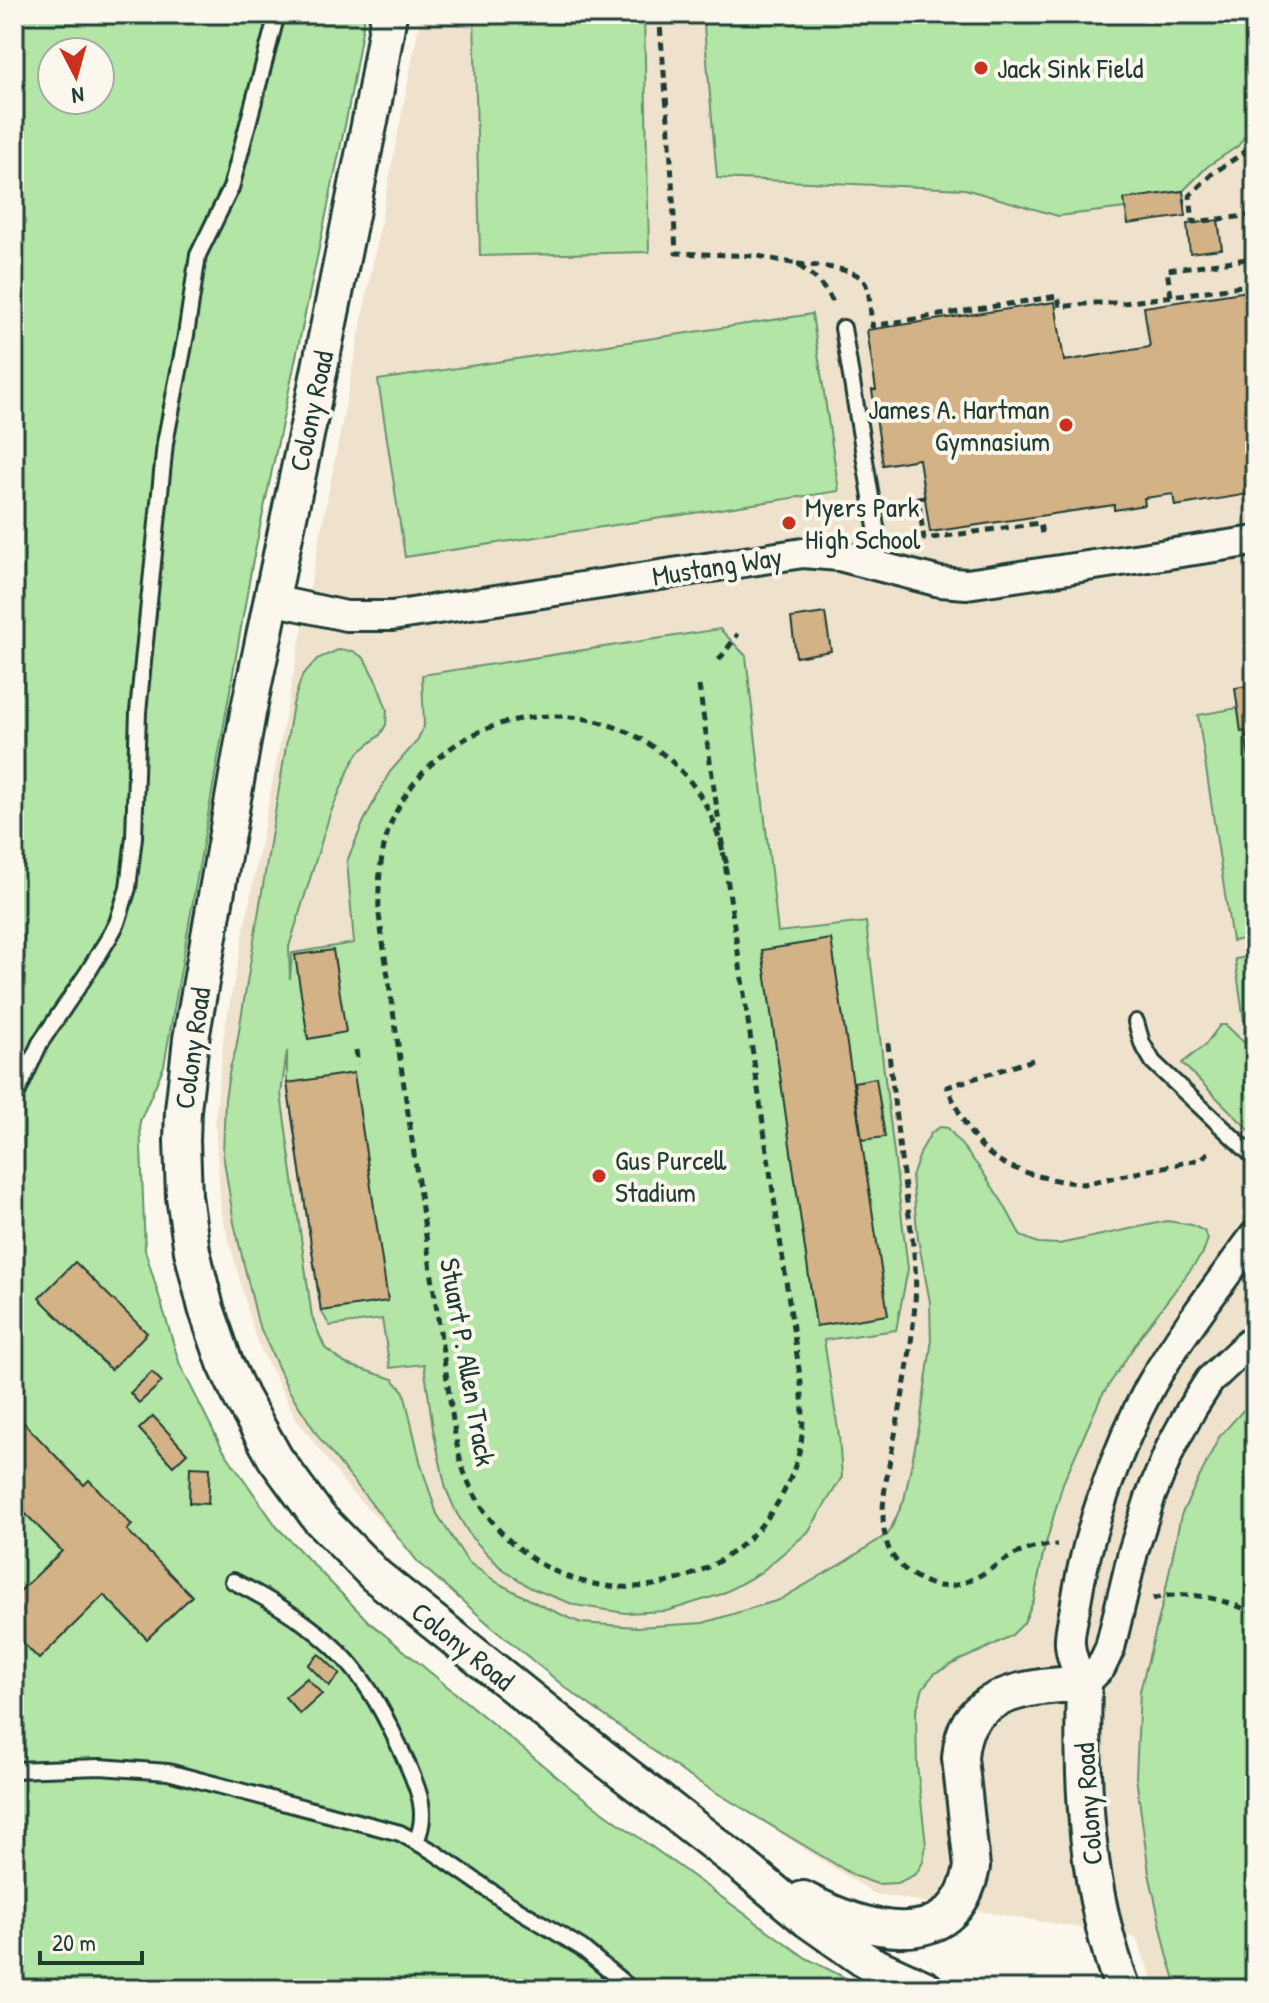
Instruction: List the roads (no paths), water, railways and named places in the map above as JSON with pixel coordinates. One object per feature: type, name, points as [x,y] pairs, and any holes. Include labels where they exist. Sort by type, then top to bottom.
[{"type":"street","name":"Colony Road","points":[[389,14],[374,101],[248,713],[191,1039],[183,1110],[183,1172],[187,1224],[198,1278],[215,1335],[241,1397],[275,1458],[319,1518],[355,1556],[428,1618],[808,1920],[869,1963],[926,1989]]},
{"type":"street","name":"Mustang Way","points":[[272,600],[336,614],[392,616],[803,553],[839,556],[940,582],[967,584],[1255,541]]},
{"type":"street","points":[[1255,1235],[1170,1355],[1124,1442],[1086,1551],[1077,1598],[1070,1643],[1084,1684],[1101,1667],[1110,1648],[1133,1552],[1171,1447],[1210,1380],[1255,1340]]},
{"type":"street","name":"Colony Road","points":[[743,1866],[813,1904],[861,1923],[901,1930],[933,1924],[957,1904],[970,1881],[972,1867],[960,1758],[962,1740],[969,1724],[982,1708],[999,1698],[1045,1687],[1084,1684],[1082,1751],[1090,1858],[1107,1940],[1123,1989]]},
{"type":"lane","points":[[14,1100],[40,1043],[117,923],[128,888],[134,837],[139,699],[165,443],[198,255],[231,188],[277,14]]},
{"type":"lane","points":[[843,328],[878,539],[876,566]]},
{"type":"lane","points":[[1136,1022],[1142,1043],[1153,1062],[1255,1158]]},
{"type":"lane","points":[[233,1581],[306,1625],[356,1672],[379,1708],[418,1789],[422,1818],[416,1841]]},
{"type":"lane","points":[[14,1770],[100,1767],[168,1772],[400,1833],[582,1948],[631,1989]]},
{"type":"place","name":"Jack Sink Field","points":[[981,68]]},
{"type":"place","name":"James A. Hartman Gymnasium","points":[[1066,425]]},
{"type":"place","name":"Myers Park High School","points":[[789,523]]},
{"type":"place","name":"Gus Purcell Stadium","points":[[599,1176]]}]
